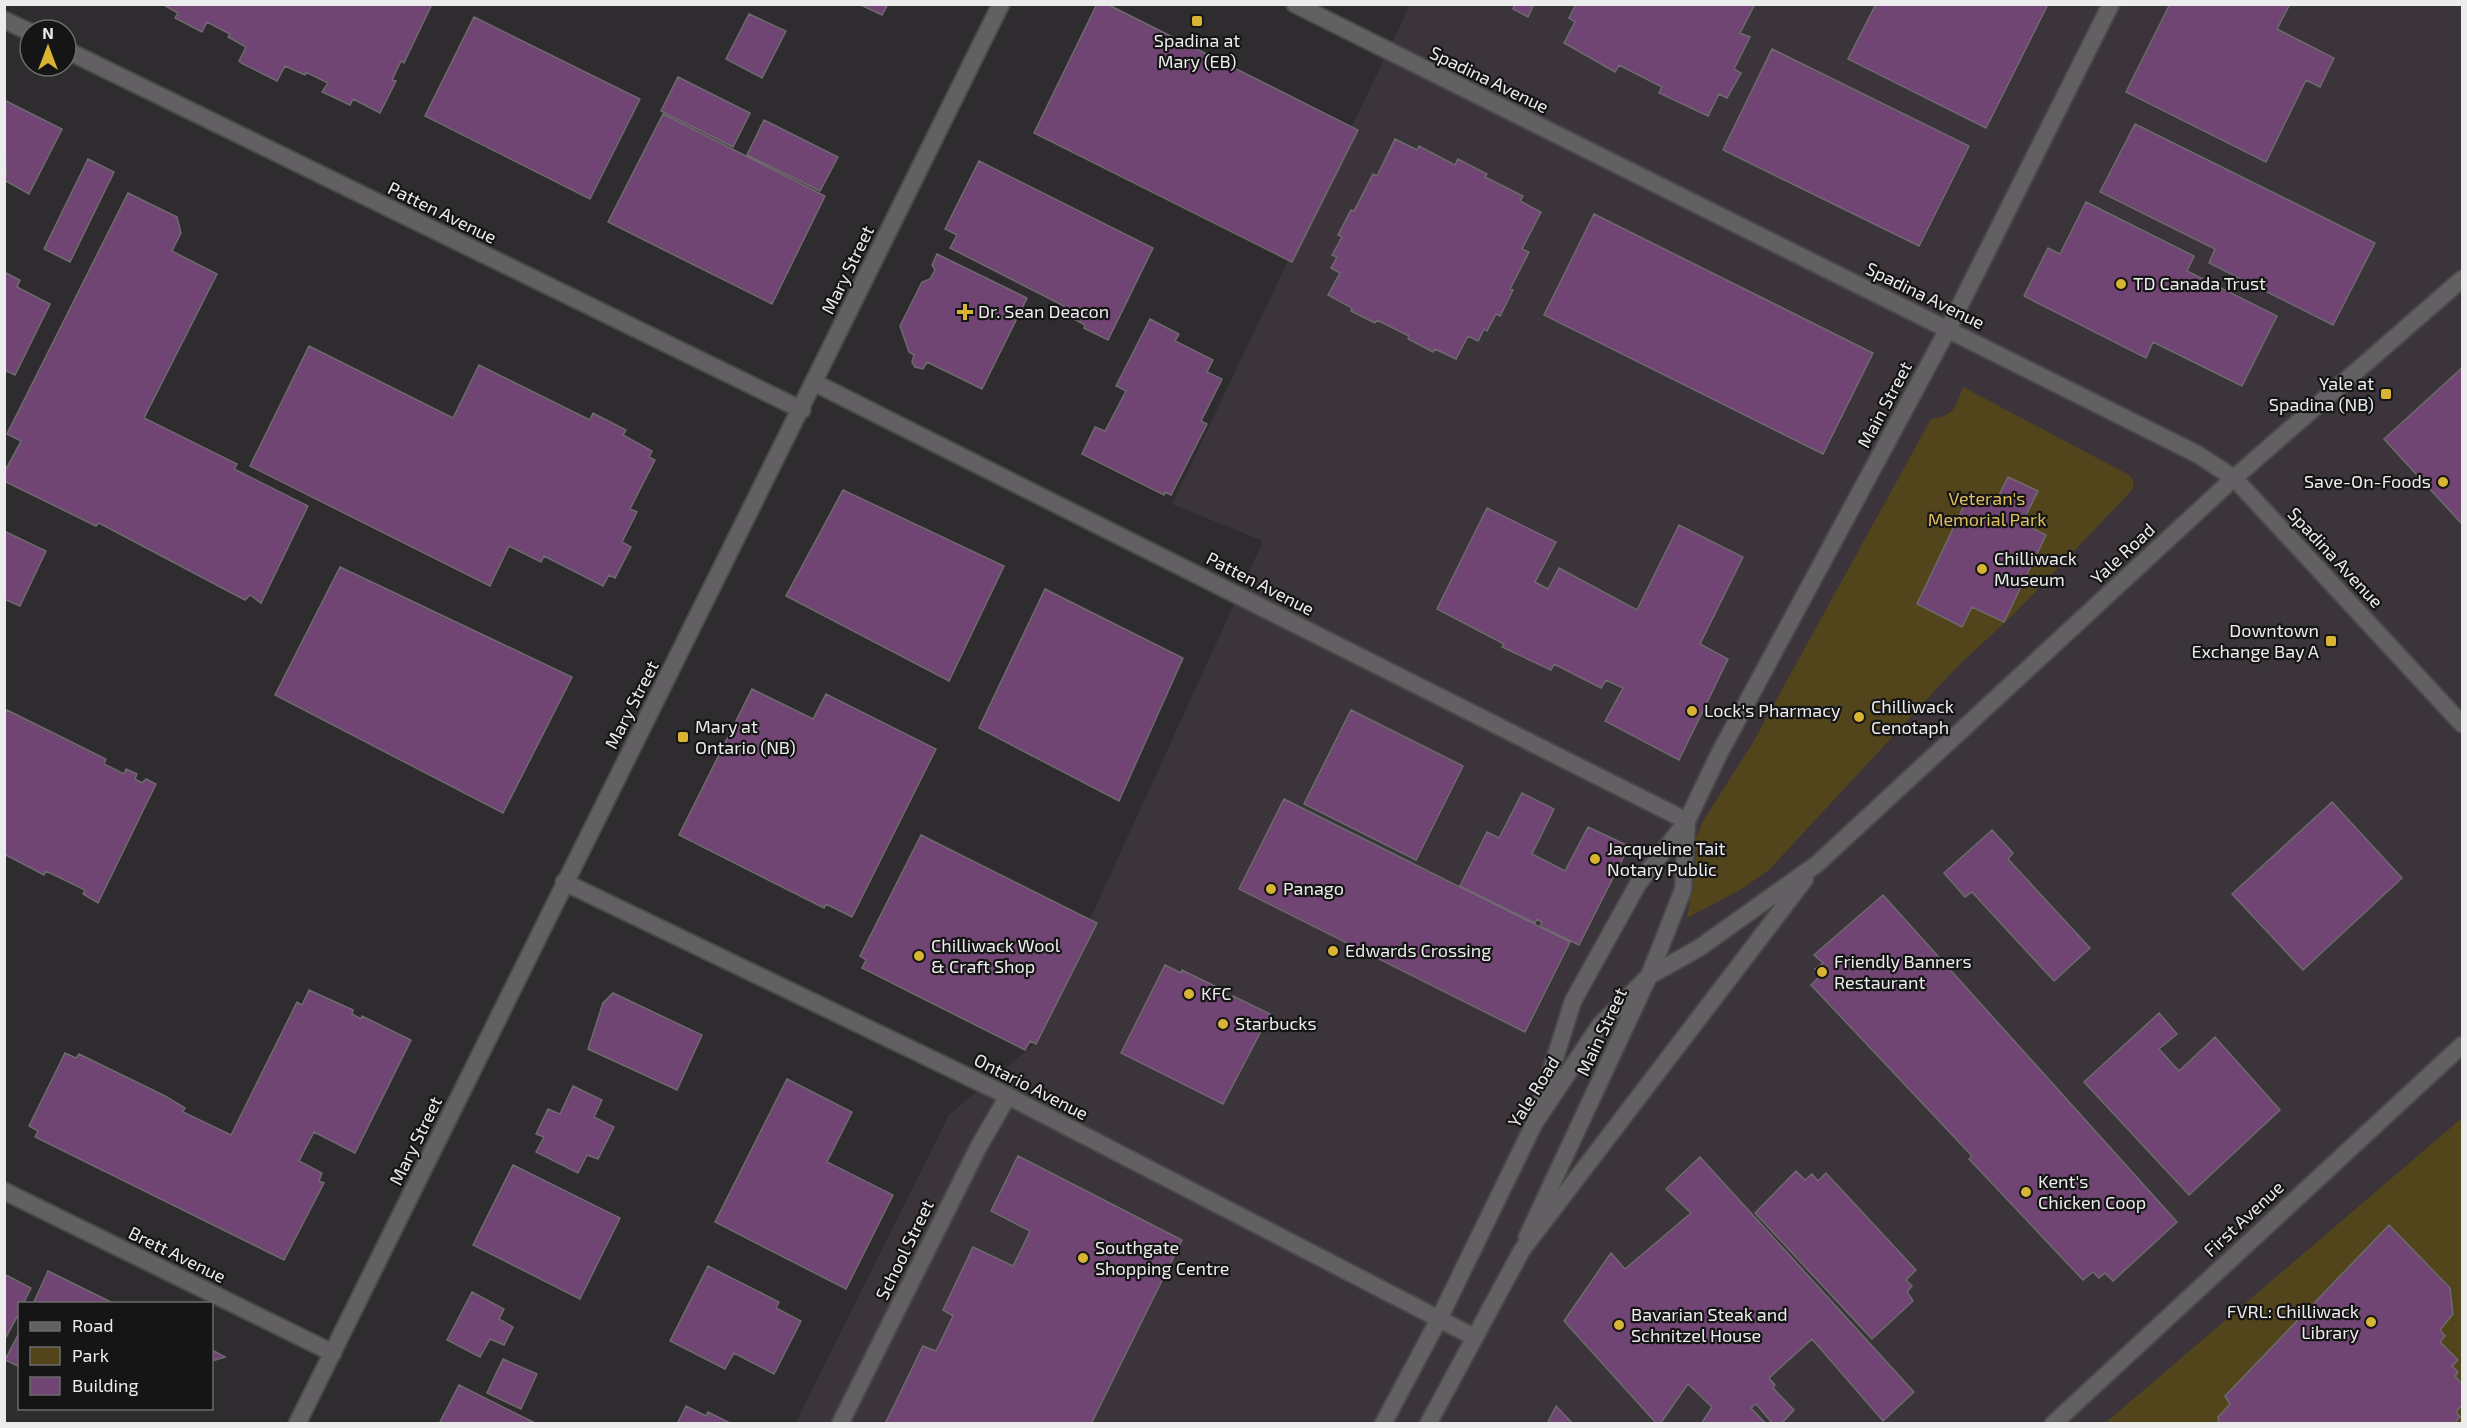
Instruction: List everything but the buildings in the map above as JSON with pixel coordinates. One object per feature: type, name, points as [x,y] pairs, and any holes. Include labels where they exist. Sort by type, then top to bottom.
[{"type":"street","name":"Mary Street","points":[[297,1424],[564,882],[802,410],[1001,4]]},
{"type":"street","name":"Spadina Avenue","points":[[1294,4],[2197,453],[2234,478],[2463,724]]},
{"type":"street","name":"Main Street","points":[[1534,1124],[1573,1001],[1638,884],[1687,821],[1725,743],[1948,329],[2111,4]]},
{"type":"street","points":[[4,20],[18,26]]},
{"type":"street","name":"Patten Avenue","points":[[78,56],[802,410]]},
{"type":"street","name":"Yale Road","points":[[1383,1424],[1439,1319],[1534,1124],[1600,1025],[1649,976],[1699,948],[1817,864],[2234,478],[2463,279]]},
{"type":"street","name":"Patten Avenue","points":[[815,383],[1687,821]]},
{"type":"street","name":"Main Street","points":[[1522,1250],[1649,976],[1683,890],[1687,821]]},
{"type":"street","name":"Yale Road","points":[[1428,1424],[1522,1250],[1817,864]]},
{"type":"street","name":"Ontario Avenue","points":[[564,882],[1008,1096],[1474,1337]]},
{"type":"street","name":"First Avenue","points":[[2053,1424],[2463,1045]]},
{"type":"street","name":"School Street","points":[[840,1424],[978,1148],[1008,1096]]},
{"type":"street","name":"Brett Avenue","points":[[4,1191],[333,1353]]},
{"type":"shaded area","points":[[1406,5],[2462,5],[2462,1423],[795,1424],[949,1115],[1032,1046],[1263,541],[1172,504],[1409,7]]},
{"type":"green space","name":"Veteran's Memorial Park","points":[[1963,387],[2129,475],[2133,480],[2133,489],[2016,612],[1956,668],[1769,870],[1740,890],[1687,918],[1695,872],[1696,838],[1703,821],[1752,744],[1931,419],[1950,413]]},
{"type":"green space","points":[[2462,1118],[2462,1423],[2104,1424]]},
{"type":"place","name":"Spadina at Mary (EB)","points":[[1197,21]]},
{"type":"place","name":"TD Canada Trust","points":[[2121,284]]},
{"type":"place","name":"Dr. Sean Deacon","points":[[965,312]]},
{"type":"place","name":"Yale at Spadina (NB)","points":[[2386,394]]},
{"type":"place","name":"Save-On-Foods","points":[[2443,482]]},
{"type":"place","name":"Chilliwack Museum","points":[[1982,569]]},
{"type":"place","name":"Downtown Exchange Bay A","points":[[2331,641]]},
{"type":"place","name":"Lock's Pharmacy","points":[[1692,711]]},
{"type":"place","name":"Chilliwack Cenotaph","points":[[1859,717]]},
{"type":"place","name":"Mary at Ontario (NB)","points":[[683,737]]},
{"type":"place","name":"Jacqueline Tait Notary Public","points":[[1595,859]]},
{"type":"place","name":"Panago","points":[[1271,889]]},
{"type":"place","name":"Edwards Crossing","points":[[1333,951]]},
{"type":"place","name":"Chilliwack Wool & Craft Shop","points":[[919,956]]},
{"type":"place","name":"Friendly Banners Restaurant","points":[[1822,972]]},
{"type":"place","name":"KFC","points":[[1189,994]]},
{"type":"place","name":"Starbucks","points":[[1223,1024]]},
{"type":"place","name":"Kent's Chicken Coop","points":[[2026,1192]]},
{"type":"place","name":"Southgate Shopping Centre","points":[[1083,1258]]},
{"type":"place","name":"FVRL: Chilliwack Library","points":[[2371,1322]]},
{"type":"place","name":"Bavarian Steak and Schnitzel House","points":[[1619,1325]]}]
